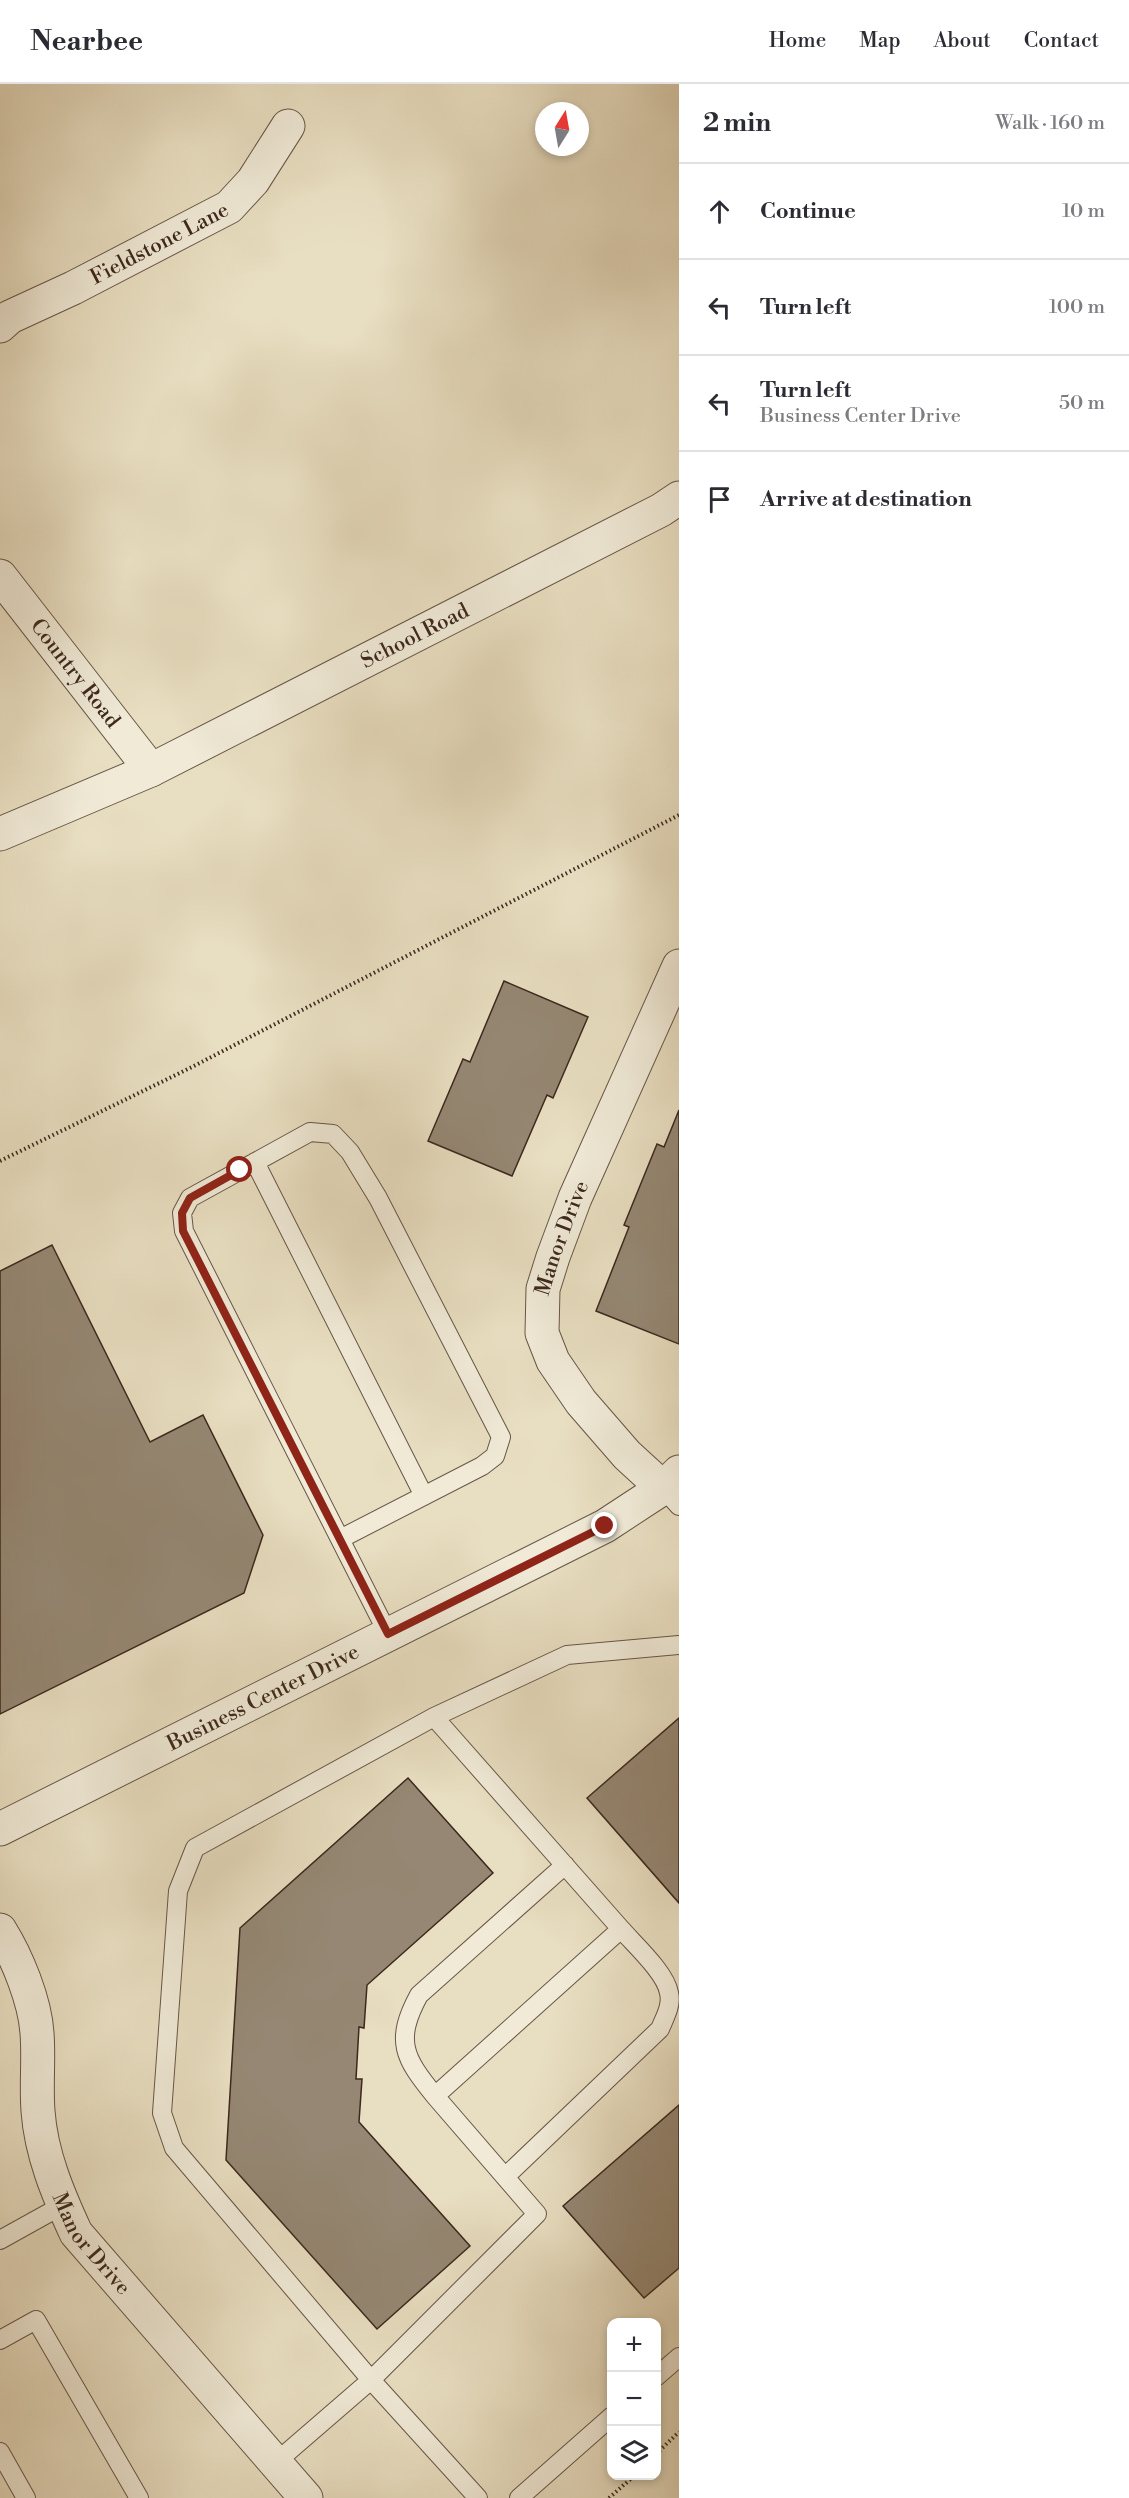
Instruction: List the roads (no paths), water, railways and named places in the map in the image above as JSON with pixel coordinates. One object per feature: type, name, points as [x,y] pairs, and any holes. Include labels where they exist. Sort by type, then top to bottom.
[{"type":"street","name":"Fieldstone Lane","points":[[0,326],[10,317],[73,288],[229,207],[253,181],[288,126]]},
{"type":"street","name":"School Road","points":[[0,834],[151,770],[661,510],[679,498]]},
{"type":"street","name":"Country Road","points":[[0,576],[151,770]]},
{"type":"street","name":"Manor Drive","points":[[674,1489],[627,1455],[581,1402],[553,1361],[542,1333],[543,1289],[552,1257],[575,1198],[679,966]]},
{"type":"street","name":"Business Center Drive","points":[[0,1828],[605,1526],[674,1489]]},
{"type":"street","name":"Manor Drive","points":[[0,1930],[10,1947],[24,1983],[37,2030],[38,2111],[44,2151],[63,2205],[76,2233],[306,2498]]},
{"type":"lane","points":[[340,1539],[482,1466],[495,1456],[501,1437],[378,1198],[350,1152],[333,1134],[310,1132],[190,1198],[182,1213],[183,1231],[388,1634]]},
{"type":"lane","points":[[255,1162],[424,1496]]},
{"type":"lane","points":[[478,2498],[370,2380],[174,2148],[162,2113],[178,1891],[195,1848],[434,1717],[567,1655],[679,1644]]},
{"type":"lane","points":[[434,1717],[621,1929],[666,1982],[670,1994],[669,2010],[660,2029],[505,2177]]},
{"type":"lane","points":[[275,2463],[370,2380],[537,2214],[414,2070],[407,2054],[405,2035],[407,2017],[419,1995],[565,1865]]},
{"type":"lane","points":[[435,2096],[621,1929]]},
{"type":"lane","points":[[0,2240],[63,2205]]},
{"type":"lane","points":[[0,2340],[36,2320],[139,2498]]},
{"type":"lane","points":[[661,2373],[679,2357]]},
{"type":"lane","points":[[519,2498],[607,2420]]},
{"type":"lane","points":[[0,2452],[26,2498]]}]
